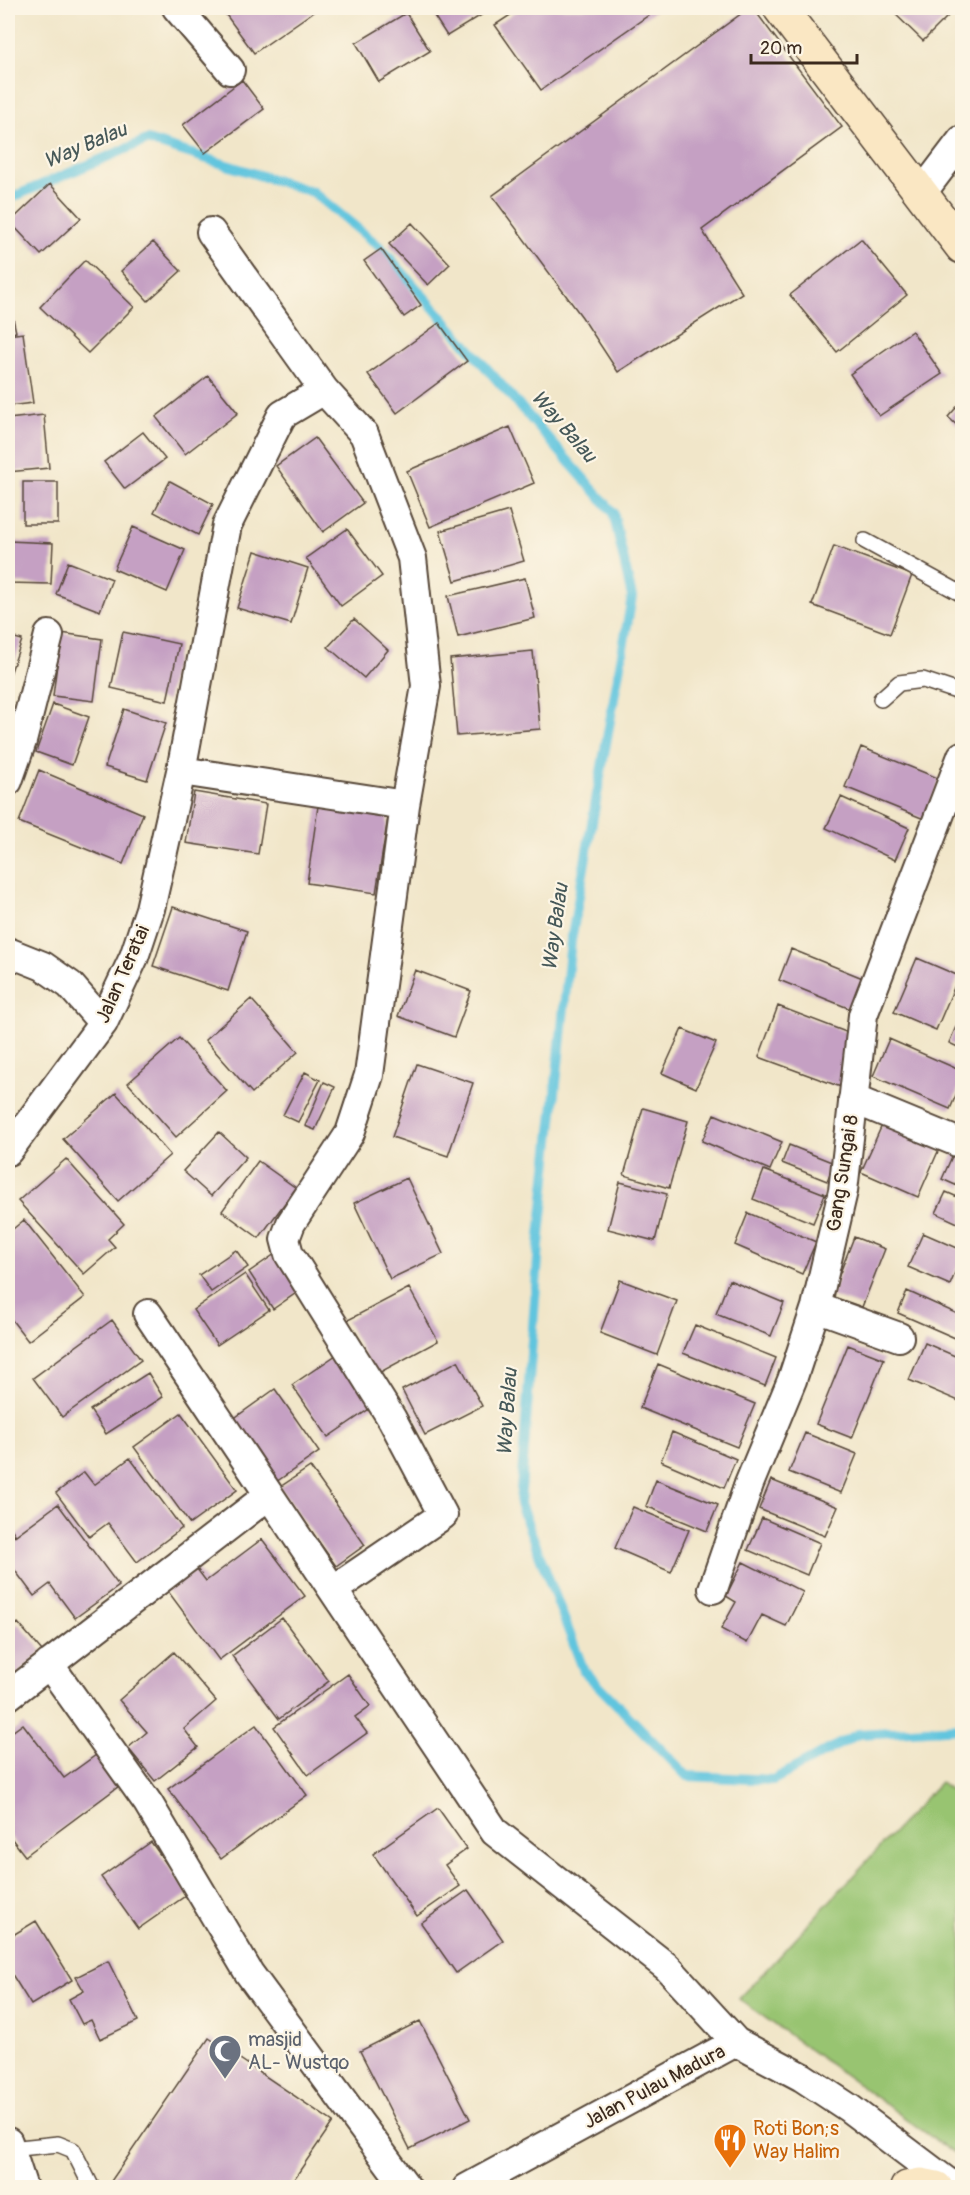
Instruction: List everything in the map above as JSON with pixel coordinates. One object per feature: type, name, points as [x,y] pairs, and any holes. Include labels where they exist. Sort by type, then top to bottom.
[{"type":"main road","points":[[780,8],[963,247]]},
{"type":"main road","points":[[907,2187],[921,2185],[936,2187]]},
{"type":"street","points":[[177,8],[230,70]]},
{"type":"street","points":[[921,194],[963,140]]},
{"type":"street","points":[[211,232],[324,390],[364,434],[412,558],[426,686],[405,805],[369,1075],[350,1132],[291,1222],[285,1239],[289,1254],[392,1419],[443,1515],[333,1590]]},
{"type":"street","name":"Jalan Teratai","points":[[8,1151],[103,1023],[134,957],[150,909],[181,771],[227,525],[282,415],[324,390]]},
{"type":"street","points":[[8,781],[22,741],[49,635]]},
{"type":"street","name":"Gang Sungai 8","points":[[713,1589],[749,1484],[792,1380],[816,1307],[843,1191],[863,1015],[963,756]]},
{"type":"street","points":[[181,771],[405,805]]},
{"type":"street","points":[[8,952],[43,966],[70,985],[103,1023]]},
{"type":"street","points":[[853,1100],[963,1144]]},
{"type":"street","points":[[816,1307],[899,1337]]},
{"type":"street","points":[[148,1314],[495,1832],[667,1967],[736,2042]]},
{"type":"street","points":[[8,1696],[269,1495]]},
{"type":"street","points":[[49,1664],[148,1803],[249,1973],[407,2187]]},
{"type":"street","name":"Jalan Pulau Madura","points":[[467,2187],[736,2042],[802,2077],[840,2102],[955,2187]]},
{"type":"street","points":[[9,2145],[18,2187]]},
{"type":"lane","points":[[865,541],[963,594]]},
{"type":"lane","points":[[881,699],[899,683],[923,680],[963,693]]},
{"type":"lane","points":[[9,2145],[58,2144],[73,2151],[93,2187]]},
{"type":"lane","points":[[330,2187],[339,2187]]},
{"type":"green space","points":[[940,1782],[962,1799],[962,2159],[739,1999]]},
{"type":"building","points":[[221,8],[314,8],[316,10],[254,53]]},
{"type":"building","points":[[429,8],[493,8],[447,36]]},
{"type":"building","points":[[521,8],[655,8],[656,10],[541,90],[495,25]]},
{"type":"building","points":[[749,8],[753,8],[842,127],[702,230],[742,293],[618,372],[582,317],[492,196]]},
{"type":"building","points":[[889,8],[956,8],[923,41]]},
{"type":"building","points":[[406,13],[430,51],[379,82],[356,43]]},
{"type":"building","points":[[242,80],[264,109],[205,153],[183,125]]},
{"type":"building","points":[[50,184],[81,218],[41,255],[10,222]]},
{"type":"building","points":[[412,223],[450,264],[428,285],[389,244]]},
{"type":"building","points":[[861,239],[907,295],[837,352],[790,295]]},
{"type":"building","points":[[153,242],[181,271],[148,301],[121,271]]},
{"type":"building","points":[[381,249],[421,305],[404,317],[364,261]]},
{"type":"building","points":[[85,260],[134,307],[88,353],[40,307]]},
{"type":"building","points":[[8,295],[16,332],[8,334]]},
{"type":"building","points":[[439,323],[467,361],[397,413],[368,374]]},
{"type":"building","points":[[912,331],[942,374],[879,416],[850,374]]},
{"type":"building","points":[[23,333],[33,403],[8,406],[8,335]]},
{"type":"building","points":[[208,376],[238,413],[185,454],[156,417]]},
{"type":"building","points":[[962,401],[962,430],[948,417]]},
{"type":"building","points":[[44,415],[49,468],[8,472],[8,419]]},
{"type":"building","points":[[510,427],[534,483],[430,527],[407,471]]},
{"type":"building","points":[[143,432],[165,459],[125,489],[104,462]]},
{"type":"building","points":[[315,438],[363,503],[323,532],[276,466]]},
{"type":"building","points":[[170,481],[213,504],[198,535],[154,512]]},
{"type":"building","points":[[23,482],[58,482],[58,524],[23,524]]},
{"type":"building","points":[[509,511],[524,561],[455,581],[440,531]]},
{"type":"building","points":[[133,527],[185,550],[167,592],[114,569]]},
{"type":"building","points":[[347,529],[382,576],[341,606],[306,558]]},
{"type":"building","points":[[8,541],[53,543],[51,584],[8,583]]},
{"type":"building","points":[[834,546],[912,575],[890,634],[812,605]]},
{"type":"building","points":[[255,551],[308,568],[291,624],[237,608]]},
{"type":"building","points":[[68,562],[112,579],[100,611],[56,594]]},
{"type":"building","points":[[525,578],[535,618],[458,637],[448,596]]},
{"type":"building","points":[[354,619],[388,650],[364,678],[328,647]]},
{"type":"building","points":[[123,632],[179,644],[167,701],[111,688]]},
{"type":"building","points":[[61,633],[102,639],[94,701],[53,696]]},
{"type":"building","points":[[8,636],[22,640],[8,680]]},
{"type":"building","points":[[533,651],[540,729],[457,736],[450,659]]},
{"type":"building","points":[[53,704],[89,717],[72,765],[36,752]]},
{"type":"building","points":[[124,709],[166,723],[147,780],[105,767]]},
{"type":"building","points":[[861,747],[940,779],[924,819],[845,787]]},
{"type":"building","points":[[39,770],[143,814],[123,864],[19,822]]},
{"type":"building","points":[[194,792],[266,804],[258,854],[186,843]]},
{"type":"building","points":[[841,797],[909,828],[895,860],[826,828]]},
{"type":"building","points":[[318,806],[388,817],[376,893],[307,883]]},
{"type":"building","points":[[173,907],[247,931],[228,991],[153,966]]},
{"type":"building","points":[[791,949],[870,981],[858,1012],[779,980]]},
{"type":"building","points":[[917,958],[959,976],[936,1030],[894,1012]]},
{"type":"building","points":[[415,970],[471,991],[454,1037],[398,1016]]},
{"type":"building","points":[[251,999],[298,1052],[252,1093],[205,1040]]},
{"type":"building","points":[[778,1006],[859,1037],[841,1087],[759,1057]]},
{"type":"building","points":[[962,1013],[962,1049],[949,1043]]},
{"type":"building","points":[[682,1029],[716,1043],[696,1088],[662,1073]]},
{"type":"building","points":[[179,1038],[227,1091],[176,1137],[128,1083]]},
{"type":"building","points":[[889,1039],[962,1071],[962,1081],[950,1109],[873,1076]]},
{"type":"building","points":[[417,1064],[473,1083],[448,1156],[392,1137]]},
{"type":"building","points":[[305,1072],[320,1080],[298,1122],[283,1115]]},
{"type":"building","points":[[324,1082],[335,1087],[315,1130],[305,1126]]},
{"type":"building","points":[[116,1093],[170,1155],[118,1201],[63,1139]]},
{"type":"building","points":[[643,1108],[688,1121],[669,1188],[624,1175]]},
{"type":"building","points":[[714,1114],[782,1142],[770,1170],[702,1141]]},
{"type":"building","points":[[883,1123],[940,1147],[918,1197],[861,1172]]},
{"type":"building","points":[[219,1132],[246,1157],[211,1196],[183,1171]]},
{"type":"building","points":[[789,1145],[834,1163],[827,1181],[782,1163]]},
{"type":"building","points":[[954,1152],[962,1155],[962,1188],[942,1179]]},
{"type":"building","points":[[66,1159],[124,1224],[108,1239],[115,1247],[84,1274],[18,1201]]},
{"type":"building","points":[[258,1161],[296,1188],[259,1238],[222,1211]]},
{"type":"building","points":[[764,1170],[825,1194],[813,1223],[753,1199]]},
{"type":"building","points":[[407,1178],[443,1254],[390,1279],[354,1203]]},
{"type":"building","points":[[620,1182],[667,1194],[655,1241],[608,1229]]},
{"type":"building","points":[[946,1192],[962,1199],[962,1225],[936,1213]]},
{"type":"building","points":[[748,1213],[816,1242],[802,1274],[735,1245]]},
{"type":"building","points":[[24,1220],[85,1297],[28,1341],[8,1315],[8,1233]]},
{"type":"building","points":[[923,1233],[962,1250],[962,1256],[950,1285],[908,1267]]},
{"type":"building","points":[[854,1237],[885,1249],[862,1307],[831,1296]]},
{"type":"building","points":[[236,1250],[248,1267],[211,1292],[199,1275]]},
{"type":"building","points":[[275,1254],[299,1291],[273,1309],[249,1272]]},
{"type":"building","points":[[245,1274],[269,1310],[217,1345],[193,1310]]},
{"type":"building","points":[[620,1280],[677,1301],[657,1355],[600,1333]]},
{"type":"building","points":[[729,1280],[784,1303],[771,1336],[716,1314]]},
{"type":"building","points":[[409,1288],[438,1341],[375,1375],[346,1321]]},
{"type":"building","points":[[907,1291],[962,1316],[962,1341],[898,1313]]},
{"type":"building","points":[[112,1320],[141,1360],[62,1417],[33,1378]]},
{"type":"building","points":[[695,1325],[776,1358],[765,1386],[683,1353]]},
{"type":"building","points":[[925,1343],[962,1359],[961,1402],[909,1380]]},
{"type":"building","points":[[848,1345],[884,1359],[852,1438],[816,1424]]},
{"type":"building","points":[[339,1353],[375,1405],[328,1437],[292,1385]]},
{"type":"building","points":[[458,1361],[482,1406],[425,1435],[402,1390]]},
{"type":"building","points":[[658,1364],[755,1404],[737,1447],[640,1408]]},
{"type":"building","points":[[148,1373],[163,1397],[106,1434],[90,1410]]},
{"type":"building","points":[[275,1389],[319,1452],[273,1484],[229,1422]]},
{"type":"building","points":[[181,1413],[237,1490],[190,1524],[134,1447]]},
{"type":"building","points":[[672,1432],[736,1459],[724,1488],[661,1461]]},
{"type":"building","points":[[805,1433],[857,1454],[841,1493],[789,1472]]},
{"type":"building","points":[[130,1458],[182,1528],[137,1562],[108,1523],[89,1537],[56,1493],[84,1472],[94,1485]]},
{"type":"building","points":[[310,1467],[365,1545],[336,1566],[280,1487]]},
{"type":"building","points":[[656,1480],[718,1505],[707,1531],[646,1506]]},
{"type":"building","points":[[771,1480],[838,1507],[825,1536],[759,1509]]},
{"type":"building","points":[[58,1504],[119,1586],[75,1618],[50,1584],[34,1596],[8,1561],[8,1541]]},
{"type":"building","points":[[633,1507],[689,1530],[671,1572],[615,1548]]},
{"type":"building","points":[[762,1518],[820,1543],[807,1575],[748,1550]]},
{"type":"building","points":[[8,1524],[15,1534],[8,1540]]},
{"type":"building","points":[[262,1539],[305,1596],[219,1660],[167,1590],[197,1569],[206,1581]]},
{"type":"building","points":[[743,1562],[803,1592],[786,1626],[762,1615],[747,1643],[721,1629],[736,1602],[726,1596]]},
{"type":"building","points":[[282,1618],[329,1681],[279,1719],[232,1656]]},
{"type":"building","points":[[18,1623],[42,1651],[8,1683],[8,1633]]},
{"type":"building","points":[[174,1652],[216,1701],[184,1729],[198,1747],[155,1781],[128,1748],[147,1732],[119,1700]]},
{"type":"building","points":[[348,1674],[370,1706],[355,1717],[367,1733],[308,1775],[274,1727]]},
{"type":"building","points":[[23,1724],[64,1778],[96,1755],[119,1786],[25,1856],[8,1834],[8,1735]]},
{"type":"building","points":[[256,1725],[307,1795],[221,1859],[168,1789]]},
{"type":"building","points":[[438,1808],[467,1849],[445,1865],[460,1886],[417,1916],[373,1854]]},
{"type":"building","points":[[151,1842],[188,1894],[138,1929],[101,1877]]},
{"type":"building","points":[[468,1890],[503,1940],[456,1973],[421,1923]]},
{"type":"building","points":[[36,1921],[72,1980],[31,2005],[8,1968],[8,1938]]},
{"type":"building","points":[[108,1961],[138,2021],[100,2039],[91,2020],[82,2024],[69,1999],[84,1991],[76,1977]]},
{"type":"building","points":[[420,2021],[470,2119],[410,2149],[360,2051]]},
{"type":"building","name":"masjid AL- Wustqo","points":[[209,2038],[333,2122],[288,2188],[114,2188],[109,2184]]},
{"type":"waterway","name":"Way Balau","points":[[8,199],[147,140],[313,192],[381,248],[613,512],[632,597],[571,941],[539,1245],[520,1504],[584,1671],[687,1776],[773,1780],[858,1734],[962,1728]]},
{"type":"place","name":"masjid AL- Wustqo","points":[[225,2080]]},
{"type":"place","name":"Roti Bon;s Way Halim","points":[[730,2169]]}]
